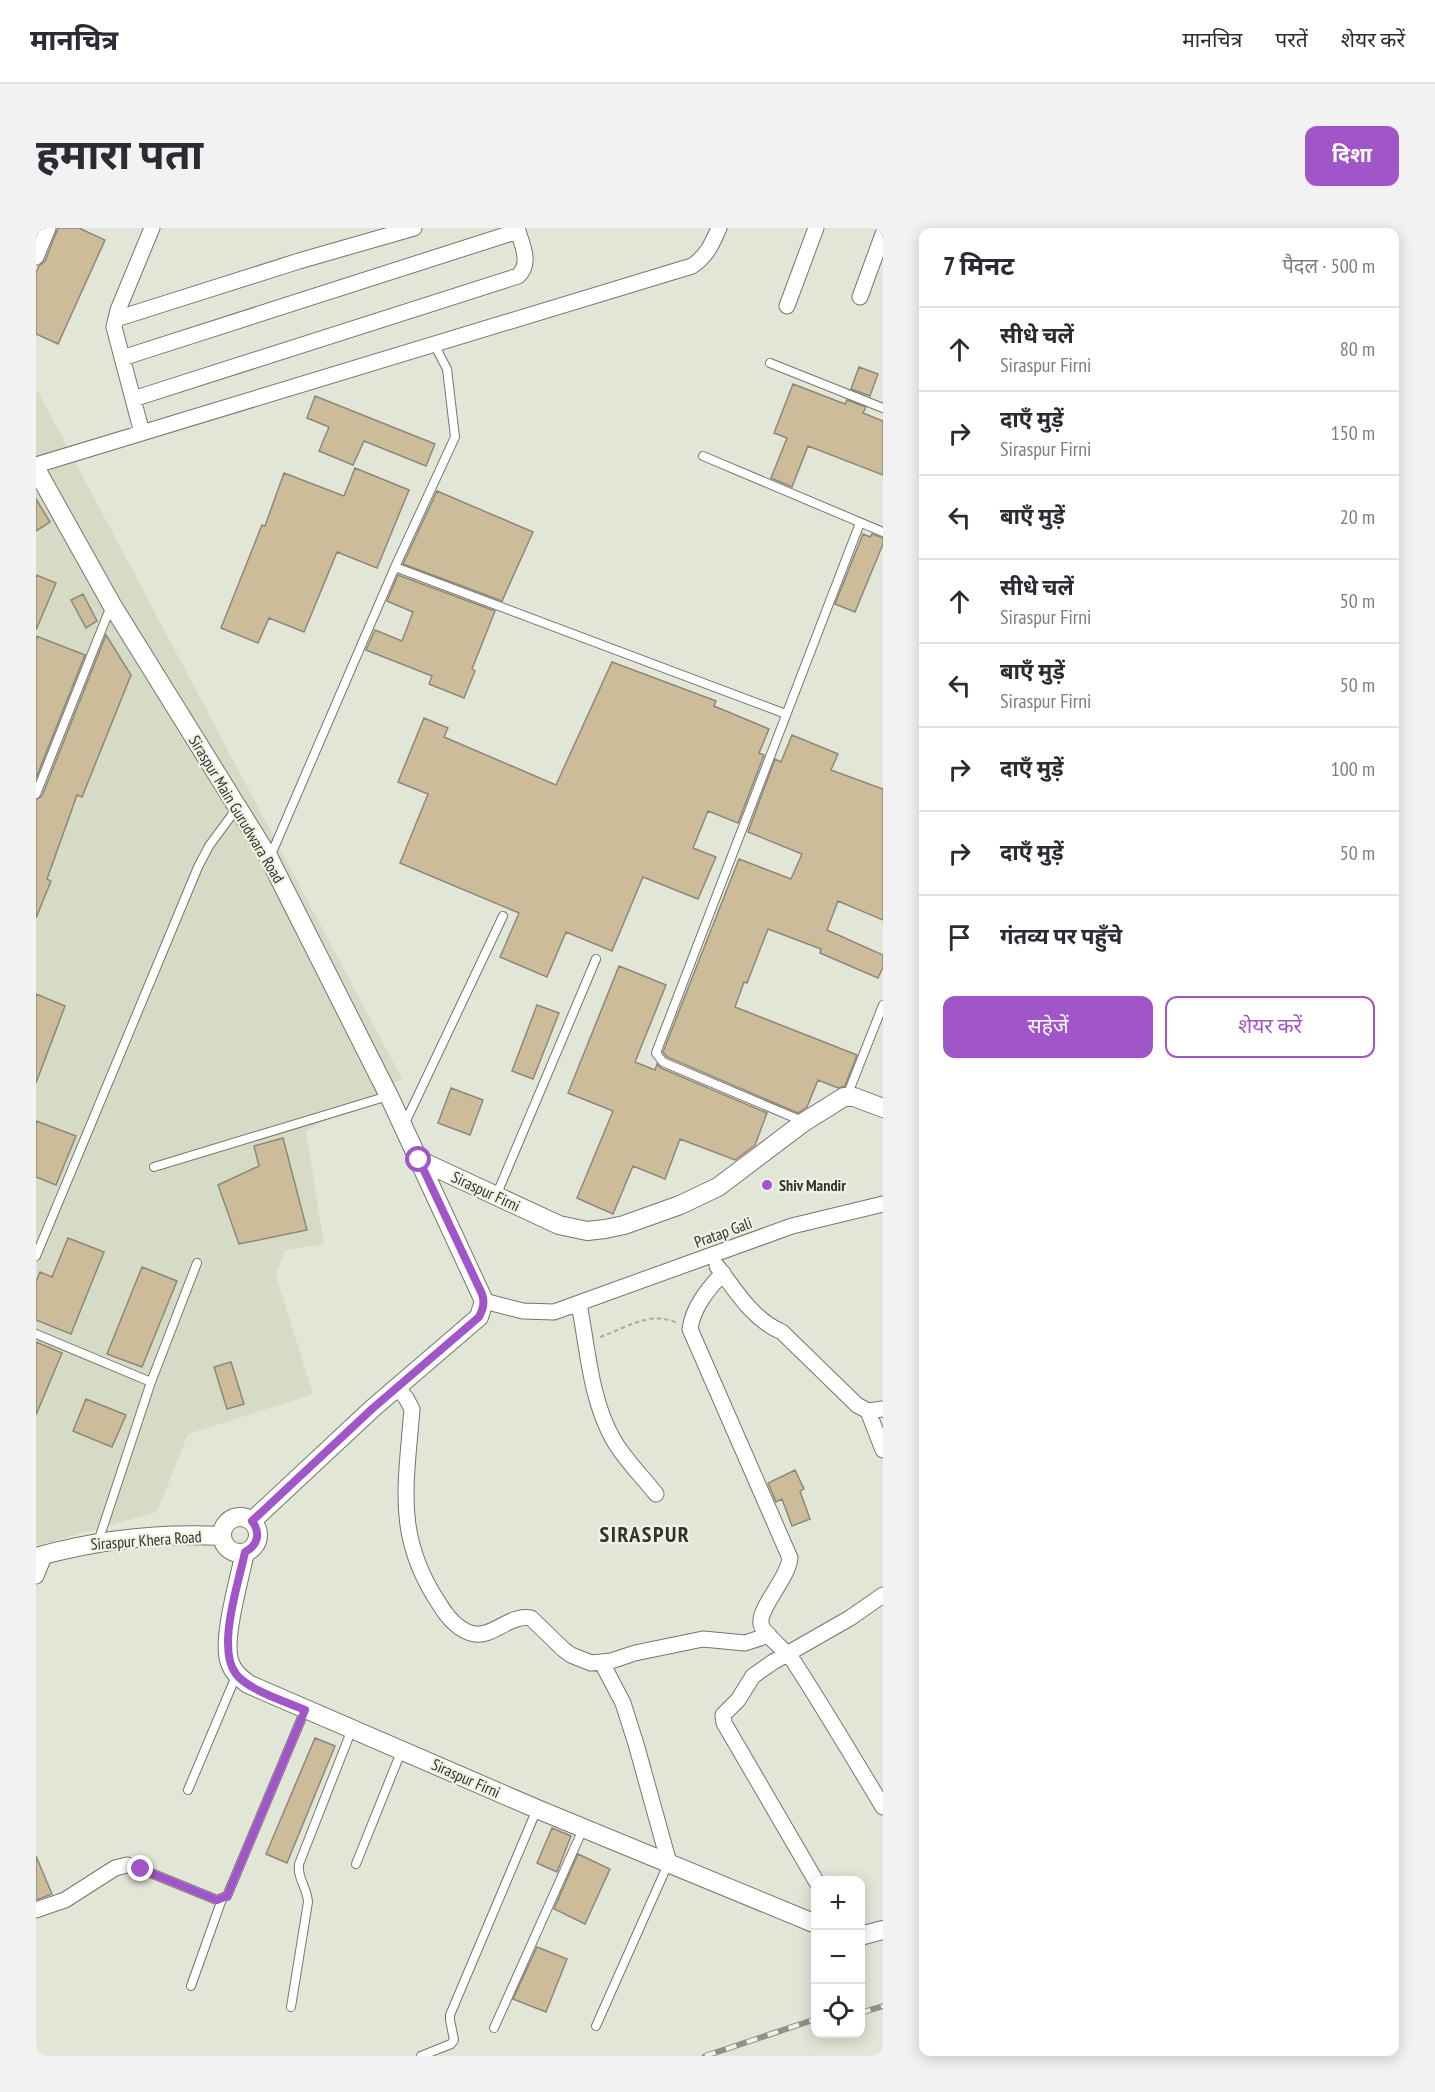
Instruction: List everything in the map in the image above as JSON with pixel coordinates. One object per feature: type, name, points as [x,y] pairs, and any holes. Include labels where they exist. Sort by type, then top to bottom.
[{"type":"street","points":[[36,257],[48,228]]},
{"type":"street","points":[[142,433],[114,327],[152,228]]},
{"type":"street","points":[[116,319],[299,261],[414,228]]},
{"type":"street","points":[[36,467],[692,266],[703,258],[719,228]]},
{"type":"street","points":[[787,306],[816,228]]},
{"type":"street","points":[[122,358],[518,229],[527,261],[524,271],[518,276],[133,399]]},
{"type":"street","points":[[860,297],[883,234]]},
{"type":"street","name":"Siraspur Main Gurudwara Road","points":[[36,467],[112,604],[269,858],[419,1160]]},
{"type":"street","points":[[847,1096],[883,1108]]},
{"type":"street","name":"Siraspur Firni","points":[[419,1160],[570,1228],[587,1231],[624,1225],[680,1205],[718,1188],[804,1122],[847,1096]]},
{"type":"street","name":"Siraspur Firni","points":[[419,1160],[484,1301]]},
{"type":"street","name":"Pratap Gali","points":[[484,1301],[538,1312],[554,1312],[792,1226],[883,1204]]},
{"type":"street","points":[[710,1257],[742,1300],[766,1326],[782,1332],[857,1404],[875,1410],[883,1450]]},
{"type":"street","points":[[723,1274],[710,1287],[697,1307],[690,1329],[790,1558],[785,1575],[762,1617],[761,1624],[788,1653],[883,1807]]},
{"type":"street","points":[[252,1521],[373,1408],[479,1317],[484,1301]]},
{"type":"street","points":[[579,1304],[597,1400],[612,1437],[656,1494]]},
{"type":"street","points":[[398,1388],[412,1409],[405,1494],[410,1540],[415,1559],[425,1579],[446,1614],[458,1626],[474,1634],[482,1634],[518,1618],[531,1618],[571,1655],[591,1663],[602,1663],[635,1653],[703,1639],[745,1643],[769,1635]]},
{"type":"street","points":[[239,1517],[252,1521],[258,1533],[258,1539],[251,1549],[239,1553],[227,1548],[222,1536],[223,1529],[232,1519],[239,1517]]},
{"type":"street","name":"Siraspur Khera Road","points":[[40,1555],[98,1542],[165,1536],[222,1536]]},
{"type":"street","points":[[236,1675],[229,1661],[227,1640],[245,1552]]},
{"type":"street","points":[[36,1576],[40,1555]]},
{"type":"street","points":[[813,1876],[723,1719],[726,1711],[738,1700],[751,1678],[788,1653],[850,1618],[883,1595]]},
{"type":"street","points":[[602,1663],[623,1703],[669,1863]]},
{"type":"street","name":"Siraspur Firni","points":[[236,1675],[248,1684],[305,1710],[811,1922]]},
{"type":"street","points":[[36,1910],[64,1900],[115,1868],[127,1865]]},
{"type":"street","points":[[865,1935],[883,1930]]},
{"type":"lane","points":[[269,858],[394,567],[455,437],[447,369],[434,344]]},
{"type":"lane","points":[[770,363],[883,408]]},
{"type":"lane","points":[[703,456],[883,532]]},
{"type":"lane","points":[[804,1122],[663,1062],[656,1053],[860,524]]},
{"type":"lane","points":[[394,567],[786,714]]},
{"type":"lane","points":[[36,794],[112,604]]},
{"type":"lane","points":[[36,1256],[198,867],[208,846],[237,806]]},
{"type":"lane","points":[[403,1127],[503,916]]},
{"type":"lane","points":[[496,1196],[596,959]]},
{"type":"lane","points":[[847,1096],[883,1005]]},
{"type":"lane","points":[[154,1167],[389,1096]]},
{"type":"lane","points":[[98,1542],[152,1382],[197,1263]]},
{"type":"lane","points":[[36,1334],[152,1382]]},
{"type":"lane","points":[[188,1790],[236,1675]]},
{"type":"lane","points":[[127,1865],[211,1898],[222,1899],[227,1896],[305,1710]]},
{"type":"lane","points":[[291,2007],[308,1902],[308,1891],[298,1871],[299,1864],[352,1729]]},
{"type":"lane","points":[[356,1864],[401,1750]]},
{"type":"lane","points":[[421,2056],[450,2044],[454,2040],[450,2014],[537,1809]]},
{"type":"lane","points":[[494,2028],[584,1828]]},
{"type":"lane","points":[[596,2026],[669,1863]]},
{"type":"lane","points":[[191,1986],[222,1899]]},
{"type":"path","points":[[586,1341],[651,1317],[668,1318],[690,1329]]},
{"type":"shaded area","points":[[36,388],[402,1079],[306,1131],[324,1244],[285,1250],[276,1276],[313,1394],[188,1434],[157,1512],[36,1546]]},
{"type":"building","points":[[58,228],[79,228],[105,240],[58,344],[36,334],[36,273],[45,261]]},
{"type":"building","points":[[859,367],[878,374],[870,396],[851,389]]},
{"type":"building","points":[[793,384],[845,404],[847,400],[866,407],[863,413],[883,421],[883,475],[808,446],[792,487],[771,478],[787,438],[774,433]]},
{"type":"building","points":[[315,396],[435,444],[426,466],[364,441],[353,465],[319,451],[329,427],[307,418]]},
{"type":"building","points":[[355,468],[409,490],[377,568],[337,552],[304,632],[269,618],[258,643],[221,628],[262,525],[265,526],[284,473],[344,496]]},
{"type":"building","points":[[437,491],[533,532],[502,601],[403,564]]},
{"type":"building","points":[[36,499],[50,522],[36,531]]},
{"type":"building","points":[[863,534],[883,538],[883,544],[855,612],[835,604]]},
{"type":"building","points":[[36,575],[56,583],[36,630]]},
{"type":"building","points":[[398,575],[495,611],[472,669],[475,671],[464,698],[429,684],[432,676],[366,650],[375,630],[402,641],[413,612],[387,601]]},
{"type":"building","points":[[83,594],[97,621],[86,628],[71,600]]},
{"type":"building","points":[[106,635],[131,675],[82,797],[77,795],[47,879],[51,881],[36,918],[36,800],[42,796]]},
{"type":"building","points":[[36,636],[85,655],[36,778]]},
{"type":"building","points":[[612,662],[716,701],[714,706],[769,729],[759,753],[764,755],[738,823],[708,811],[693,848],[716,857],[698,899],[643,877],[612,951],[566,932],[547,977],[500,957],[519,913],[400,863],[428,794],[398,782],[424,718],[448,728],[444,737],[556,785]]},
{"type":"building","points":[[792,735],[838,754],[831,770],[883,789],[883,920],[838,901],[827,930],[883,955],[883,967],[878,978],[820,953],[821,949],[768,929],[735,1007],[857,1055],[845,1086],[838,1088],[818,1080],[807,1107],[798,1113],[667,1057],[663,1052],[739,859],[791,879],[802,854],[748,832],[775,759],[781,762]]},
{"type":"building","points":[[619,966],[666,985],[635,1062],[655,1070],[657,1064],[661,1068],[767,1113],[755,1145],[735,1160],[680,1139],[665,1179],[633,1166],[613,1214],[577,1198],[613,1111],[568,1093]]},
{"type":"building","points":[[36,994],[65,1006],[36,1083]]},
{"type":"building","points":[[537,1005],[559,1013],[533,1079],[512,1071]]},
{"type":"building","points":[[451,1088],[483,1100],[470,1135],[438,1123]]},
{"type":"building","points":[[36,1121],[76,1136],[56,1185],[36,1177]]},
{"type":"building","points":[[283,1138],[307,1230],[239,1244],[218,1185],[259,1166],[254,1146]]},
{"type":"building","points":[[68,1238],[104,1252],[71,1334],[36,1320],[36,1282],[40,1272],[52,1277]]},
{"type":"building","points":[[142,1267],[177,1281],[142,1367],[107,1354]]},
{"type":"building","points":[[36,1342],[62,1353],[36,1415]]},
{"type":"building","points":[[231,1362],[244,1404],[227,1409],[214,1367]]},
{"type":"building","points":[[86,1399],[126,1415],[112,1447],[73,1431]]},
{"type":"building","points":[[795,1470],[804,1489],[800,1491],[810,1519],[792,1526],[782,1499],[776,1502],[768,1483]]},
{"type":"building","points":[[315,1738],[335,1746],[287,1863],[266,1854]]},
{"type":"building","points":[[552,1828],[571,1836],[557,1872],[537,1863]]},
{"type":"building","points":[[578,1854],[610,1869],[585,1924],[554,1909]]},
{"type":"building","points":[[36,1856],[52,1894],[36,1900]]},
{"type":"building","points":[[537,1947],[567,1959],[546,2012],[513,1999]]},
{"type":"railway","points":[[865,2011],[883,2006]]},
{"type":"railway","points":[[705,2056],[811,2021]]},
{"type":"place","name":"Shiv Mandir","points":[[767,1185]]},
{"type":"district","name":"SIRASPUR","points":[[645,1534]]},
{"type":"route","points":[[141,1869],[217,1900],[227,1896],[305,1710],[248,1684],[236,1675],[229,1661],[227,1640],[245,1552],[255,1545],[258,1539],[256,1527],[252,1521],[373,1408],[479,1317],[483,1310],[482,1294],[419,1160]]}]
